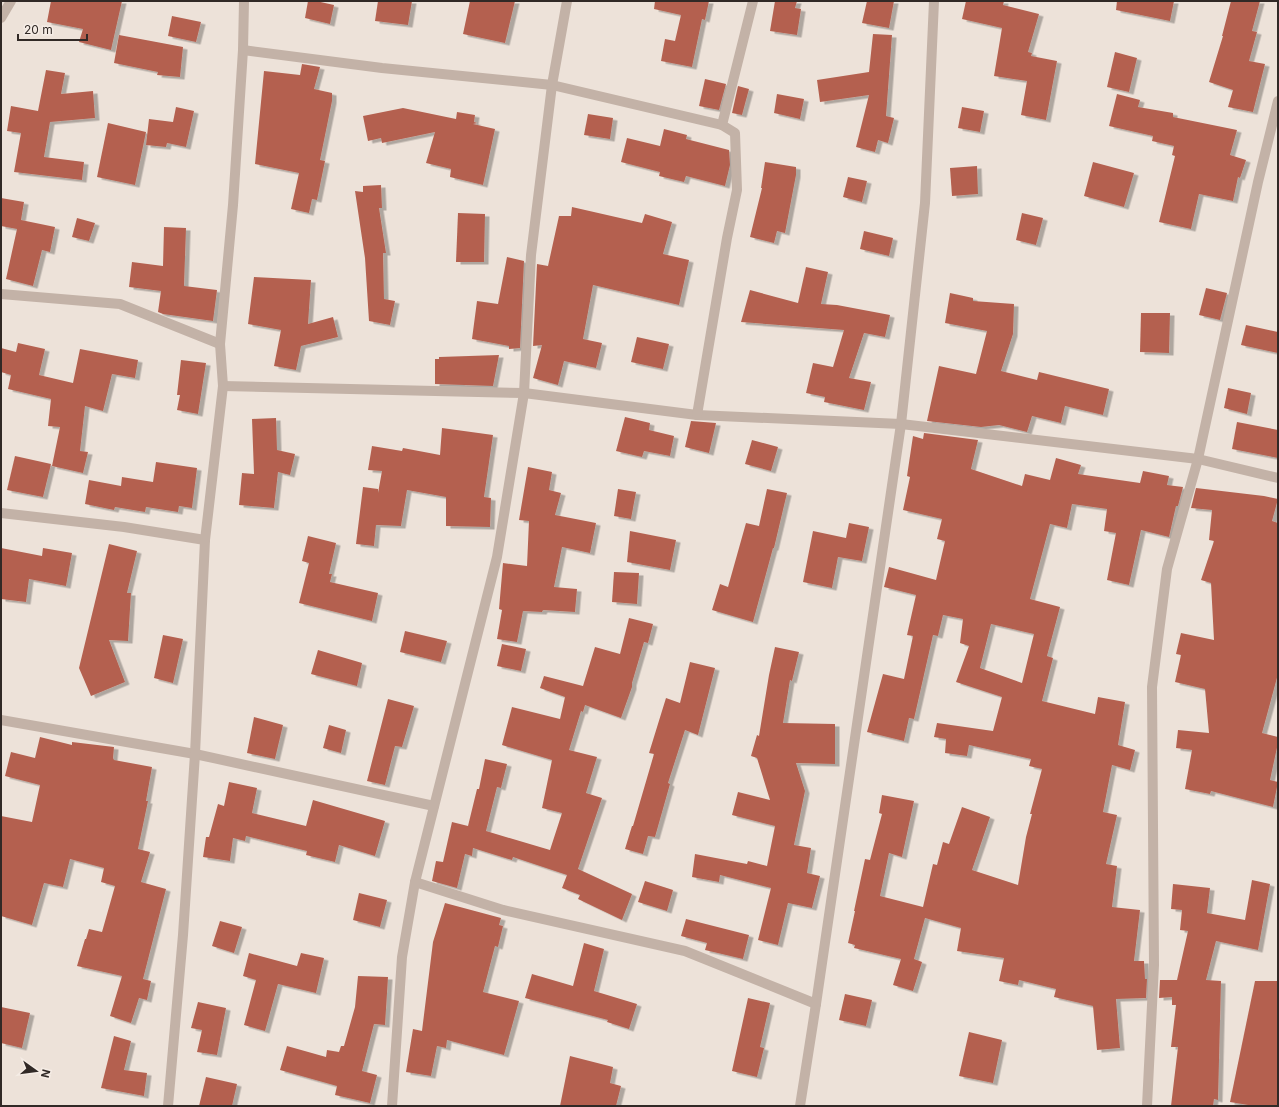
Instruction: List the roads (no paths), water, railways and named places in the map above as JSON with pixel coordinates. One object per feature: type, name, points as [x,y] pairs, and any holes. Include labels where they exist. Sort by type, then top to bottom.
[{"type":"street","points":[[1,18],[10,1]]},
{"type":"street","points":[[168,1106],[183,935],[195,754],[205,540],[223,386],[220,344],[233,205],[243,50],[244,1]]},
{"type":"street","points":[[392,1106],[402,957],[415,882],[497,557],[524,393],[531,255],[552,85],[567,1]]},
{"type":"street","points":[[722,125],[752,1]]},
{"type":"street","points":[[800,1106],[901,424],[925,203],[934,1]]},
{"type":"street","points":[[243,50],[382,68],[552,85],[722,125],[735,133],[737,190],[727,238],[697,415]]},
{"type":"street","points":[[1147,1106],[1154,965],[1152,687],[1167,569],[1198,460],[1258,182],[1278,102]]},
{"type":"street","points":[[1,294],[120,304],[220,344]]},
{"type":"street","points":[[223,386],[524,393],[697,415],[901,424],[1198,460],[1278,478]]},
{"type":"street","points":[[1,513],[124,527],[205,540]]},
{"type":"street","points":[[1,720],[195,754],[434,806]]},
{"type":"street","points":[[415,882],[503,910],[685,951],[816,1004]]}]
